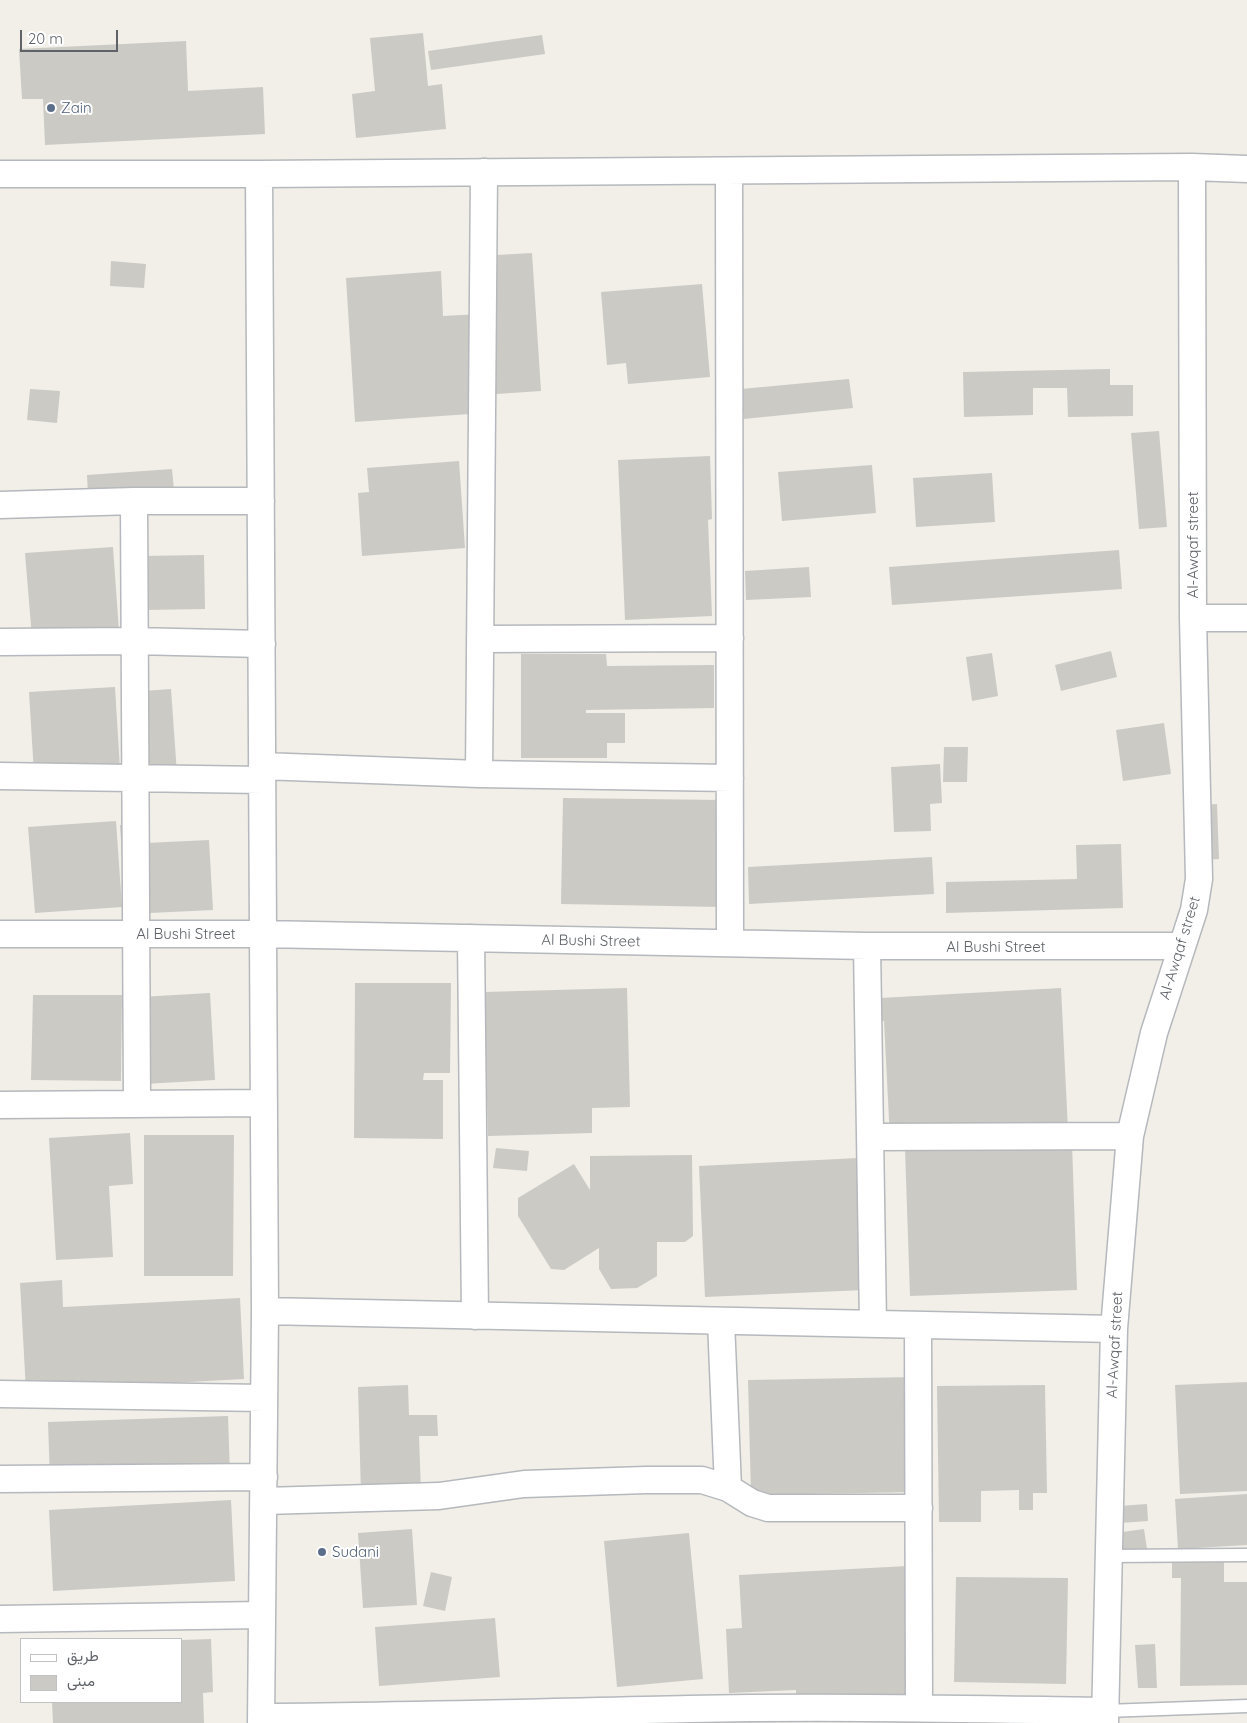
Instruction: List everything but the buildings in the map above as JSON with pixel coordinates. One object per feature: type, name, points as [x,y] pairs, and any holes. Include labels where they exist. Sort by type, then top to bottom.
[{"type":"street","points":[[0,174],[259,174],[1192,167],[1247,169]]},
{"type":"street","name":"Al-Awqaf street","points":[[1105,1717],[1114,1329],[1130,1136],[1154,1033],[1194,910],[1200,879],[1193,618],[1192,167]]},
{"type":"street","points":[[729,171],[730,943]]},
{"type":"street","points":[[479,774],[484,172]]},
{"type":"street","points":[[259,174],[265,1311],[261,1720],[497,1719],[691,1709],[1105,1717]]},
{"type":"street","points":[[0,505],[134,501],[261,501]]},
{"type":"street","points":[[134,501],[138,934],[137,1103]]},
{"type":"street","points":[[1193,618],[1247,618]]},
{"type":"street","points":[[480,639],[730,638]]},
{"type":"street","points":[[0,642],[134,641],[262,644]]},
{"type":"street","points":[[0,776],[136,778],[262,773],[730,778]]},
{"type":"street","name":"Al Bushi Street","points":[[0,934],[263,934],[867,946],[1182,946]]},
{"type":"street","points":[[471,938],[475,1316]]},
{"type":"street","points":[[867,946],[873,1324]]},
{"type":"street","points":[[0,1105],[264,1103]]},
{"type":"street","points":[[870,1137],[1130,1136]]},
{"type":"street","points":[[265,1311],[1114,1329]]},
{"type":"street","points":[[721,1321],[728,1488]]},
{"type":"street","points":[[906,1713],[919,1508],[918,1325]]},
{"type":"street","points":[[0,1394],[264,1398]]},
{"type":"street","points":[[0,1479],[439,1496],[524,1484],[702,1480],[728,1488],[752,1503],[768,1508],[919,1508]]},
{"type":"street","points":[[0,1618],[262,1615]]},
{"type":"lane","points":[[1108,1556],[1247,1555]]},
{"type":"lane","points":[[1105,1717],[1247,1706]]},
{"type":"place","name":"Zain","points":[[51,108]]},
{"type":"place","name":"Sudani","points":[[322,1552]]}]
